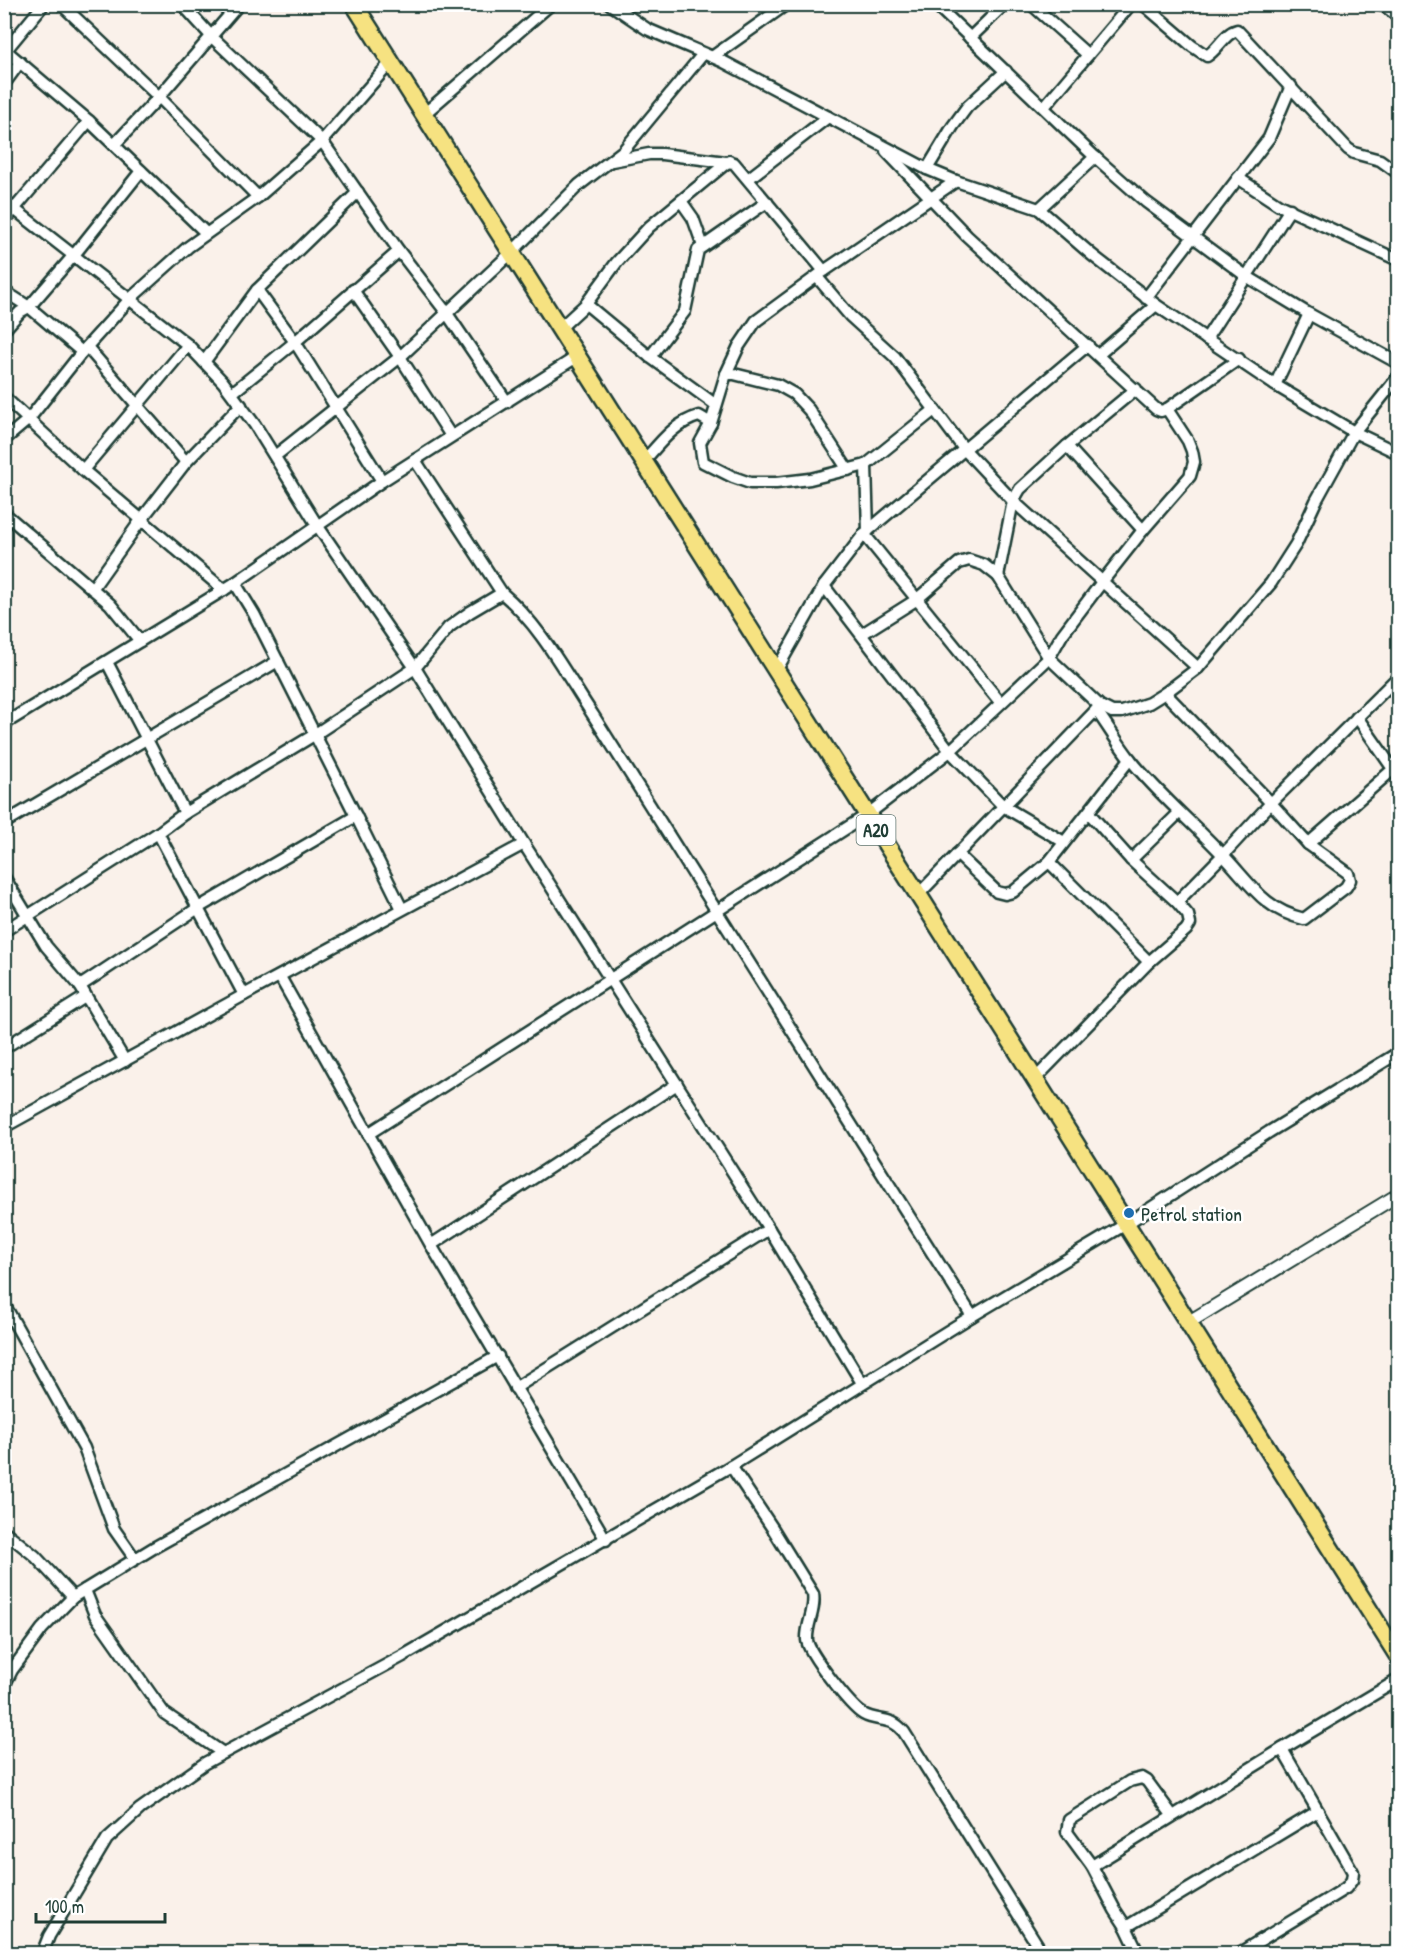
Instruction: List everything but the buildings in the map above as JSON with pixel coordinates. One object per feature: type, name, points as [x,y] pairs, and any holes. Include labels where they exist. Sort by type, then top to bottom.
[{"type":"main road","name":"A20","points":[[354,4],[1398,1656]]},
{"type":"street","points":[[44,4],[5,49],[89,121],[206,233]]},
{"type":"street","points":[[61,4],[159,97],[258,197]]},
{"type":"street","points":[[182,4],[212,37],[322,141],[399,251],[446,312],[507,402]]},
{"type":"street","points":[[114,145],[159,97],[239,4]]},
{"type":"street","points":[[424,114],[551,4]]},
{"type":"street","points":[[610,4],[647,29],[708,55],[927,169],[1039,209],[1146,298],[1206,339],[1275,385],[1354,432],[1398,453]]},
{"type":"street","points":[[275,456],[400,357],[511,254],[579,185],[623,151],[708,55],[787,4]]},
{"type":"street","points":[[935,4],[1095,157],[1146,202],[1246,276],[1398,363]]},
{"type":"street","points":[[970,38],[1005,4]]},
{"type":"street","points":[[1031,4],[1088,55]]},
{"type":"street","points":[[1044,106],[1131,4]]},
{"type":"street","points":[[1143,4],[1207,56],[1227,35],[1237,30],[1348,149],[1354,153],[1380,160],[1398,173]]},
{"type":"street","points":[[1382,4],[1398,16]]},
{"type":"street","points":[[4,84],[20,62]]},
{"type":"street","points":[[4,440],[29,419],[84,350],[130,299],[206,233],[258,197],[322,141],[391,62]]},
{"type":"street","points":[[927,169],[967,107],[1006,71]]},
{"type":"street","points":[[1146,298],[1269,138],[1291,86]]},
{"type":"street","points":[[748,179],[828,117]]},
{"type":"street","points":[[4,221],[89,121]]},
{"type":"street","points":[[879,144],[967,236],[1156,409],[1161,411],[1167,409],[1239,359]]},
{"type":"street","points":[[612,161],[649,154],[662,154],[734,163],[767,202],[850,316],[895,357],[933,411],[964,449],[1013,501],[1198,669]]},
{"type":"street","points":[[1039,209],[1095,157]]},
{"type":"street","points":[[560,328],[586,304],[649,227],[729,162]]},
{"type":"street","points":[[4,330],[20,312],[29,307],[74,255],[141,171]]},
{"type":"street","points":[[1239,178],[1264,196],[1398,260]]},
{"type":"street","points":[[933,411],[866,465],[810,479],[750,483],[709,465],[701,458],[700,443],[711,423],[726,374],[739,346],[752,326],[820,274],[956,181]]},
{"type":"street","points":[[204,362],[257,290],[358,192]]},
{"type":"street","points":[[4,201],[188,345],[241,405],[317,525],[415,668],[609,980],[769,1228],[862,1383]]},
{"type":"street","points":[[681,201],[693,219],[703,246]]},
{"type":"street","points":[[650,357],[685,311],[698,250],[767,202]]},
{"type":"street","points":[[1206,339],[1290,209]]},
{"type":"street","points":[[232,393],[295,342],[399,251]]},
{"type":"street","points":[[257,290],[295,342],[382,481]]},
{"type":"street","points":[[353,290],[451,436]]},
{"type":"street","points":[[4,291],[29,307],[84,350],[186,462]]},
{"type":"street","points":[[586,304],[650,357],[716,405]]},
{"type":"street","points":[[1098,355],[1156,305]]},
{"type":"street","points":[[1275,385],[1309,314]]},
{"type":"street","points":[[83,470],[188,345]]},
{"type":"street","points":[[776,671],[824,586],[866,533],[1088,345]]},
{"type":"street","points":[[4,724],[236,583],[382,481],[578,356]]},
{"type":"street","points":[[726,374],[778,385],[794,394],[809,410],[848,470]]},
{"type":"street","points":[[1098,708],[1122,712],[1149,703],[1198,669],[1271,583],[1296,544],[1316,501],[1354,432],[1398,377]]},
{"type":"street","points":[[998,576],[1013,501],[1020,489],[1067,446],[1136,389]]},
{"type":"street","points":[[4,397],[83,470],[224,590]]},
{"type":"street","points":[[92,589],[186,462],[241,405]]},
{"type":"street","points":[[368,1134],[716,910],[832,839],[950,751],[1048,658],[1062,635],[1102,582],[1190,476],[1194,462],[1188,441],[1167,409]]},
{"type":"street","points":[[643,462],[682,422],[699,416],[711,423]]},
{"type":"street","points":[[1067,446],[1143,530]]},
{"type":"street","points":[[415,460],[502,593],[519,608],[537,630],[593,715],[972,1316]]},
{"type":"street","points":[[866,465],[866,533],[916,600],[1000,702]]},
{"type":"street","points":[[4,513],[110,604],[140,641]]},
{"type":"street","points":[[862,634],[916,600],[959,563],[969,560],[984,565],[998,576],[1048,658],[1098,708],[1130,759],[1269,905],[1291,916],[1304,919],[1346,887],[1350,880],[1348,873],[1308,844],[1165,693]]},
{"type":"street","points":[[236,583],[278,661],[402,909]]},
{"type":"street","points":[[824,586],[950,751],[1004,806],[1064,842]]},
{"type":"street","points":[[4,931],[158,833],[185,813],[314,735],[415,668],[449,627],[502,593]]},
{"type":"street","points":[[4,823],[278,661]]},
{"type":"street","points":[[107,662],[185,813]]},
{"type":"street","points":[[1176,902],[1271,803],[1398,677]]},
{"type":"street","points":[[918,895],[1098,708]]},
{"type":"street","points":[[1308,844],[1397,770],[1357,717]]},
{"type":"street","points":[[957,854],[997,892],[1005,894],[1013,892],[1049,862],[1130,759]]},
{"type":"street","points":[[1035,1079],[1149,962],[1189,927],[1188,915],[1131,860],[1089,813]]},
{"type":"street","points":[[1131,860],[1179,813]]},
{"type":"street","points":[[80,986],[198,908],[356,816]]},
{"type":"street","points":[[158,833],[244,995]]},
{"type":"street","points":[[4,1127],[524,844]]},
{"type":"street","points":[[1049,862],[1149,962]]},
{"type":"street","points":[[4,877],[46,946],[80,986],[125,1061]]},
{"type":"street","points":[[279,977],[431,1245],[606,1540]]},
{"type":"street","points":[[4,1048],[85,997]]},
{"type":"street","points":[[42,1953],[49,1936],[107,1839],[118,1827],[162,1792],[205,1763],[403,1656],[606,1540],[1126,1224],[1398,1053]]},
{"type":"street","points":[[431,1245],[677,1084]]},
{"type":"street","points":[[1189,1322],[1398,1195]]},
{"type":"street","points":[[515,1388],[769,1228]]},
{"type":"street","points":[[4,1304],[84,1448],[114,1529],[135,1559]]},
{"type":"street","points":[[4,1686],[12,1670],[42,1629],[73,1597],[135,1559],[498,1356]]},
{"type":"street","points":[[730,1466],[773,1529],[813,1594],[815,1605],[807,1642],[813,1655],[860,1713],[897,1723],[904,1732],[1043,1953]]},
{"type":"street","points":[[4,1531],[35,1556],[73,1597]]},
{"type":"street","points":[[85,1590],[95,1615],[164,1713],[222,1753]]},
{"type":"street","points":[[1092,1866],[1172,1815],[1398,1680]]},
{"type":"street","points":[[1238,1953],[1346,1888],[1352,1880],[1353,1872],[1282,1749]]},
{"type":"street","points":[[1139,1953],[1092,1866],[1067,1832],[1069,1820],[1130,1781],[1142,1778],[1147,1780],[1172,1815]]},
{"type":"street","points":[[1126,1927],[1318,1811]]},
{"type":"place","name":"Petrol station","points":[[1129,1213]]}]
